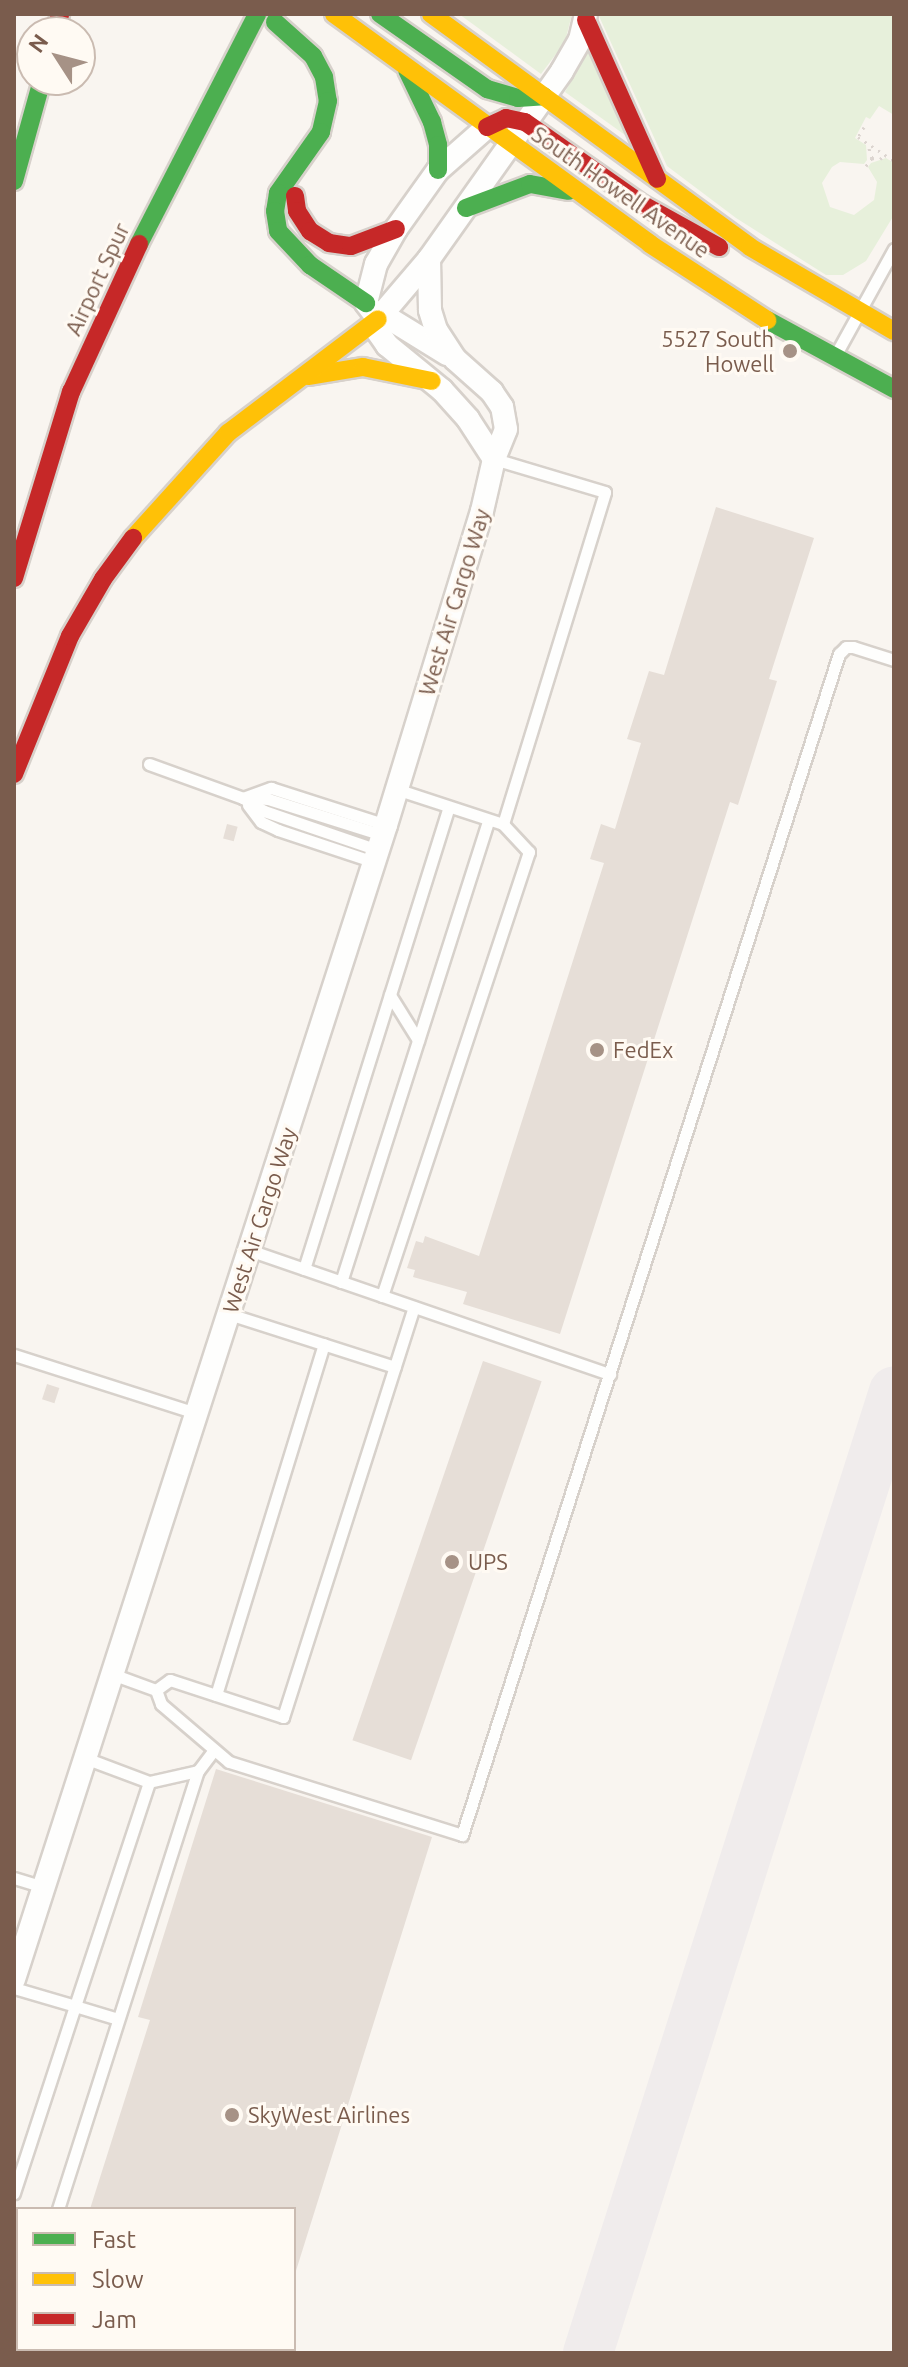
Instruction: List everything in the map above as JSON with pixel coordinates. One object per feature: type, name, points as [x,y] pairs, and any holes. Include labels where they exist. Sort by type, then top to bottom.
[{"type":"main road","name":"South Howell Avenue","points":[[334,14],[579,195],[728,296],[894,389]]},
{"type":"main road","points":[[380,14],[487,89],[518,98],[544,96]]},
{"type":"main road","name":"South Howell Avenue","points":[[431,14],[750,247],[858,313],[894,331]]},
{"type":"main road","points":[[586,17],[657,180]]},
{"type":"main road","points":[[14,774],[65,646],[115,560],[147,518],[199,460],[241,422],[300,379],[372,311],[310,265],[278,231],[275,211],[278,193],[321,132],[328,101],[324,77],[313,56],[266,18]]},
{"type":"main road","name":"Airport Spur","points":[[14,578],[71,392],[133,255],[234,60],[266,18]]},
{"type":"main road","points":[[405,66],[432,122],[438,145],[438,170]]},
{"type":"main road","points":[[14,181],[38,96]]},
{"type":"main road","points":[[487,127],[506,118],[525,122],[665,218],[709,243],[812,286]]},
{"type":"main road","points":[[298,165],[294,189],[297,211],[310,231],[329,243],[351,246],[396,229]]},
{"type":"main road","points":[[466,208],[530,184],[579,195]]},
{"type":"main road","points":[[300,379],[363,367],[432,381]]},
{"type":"street","points":[[372,311],[429,259],[571,57],[586,17]]},
{"type":"street","points":[[487,127],[438,170],[396,229],[376,264],[372,311],[378,332],[387,345],[432,381],[468,419],[494,459]]},
{"type":"street","name":"West Air Cargo Way","points":[[14,1979],[380,843],[482,511],[494,459],[506,429],[502,407],[479,377],[455,359],[436,330],[430,310],[429,259]]},
{"type":"street","points":[[372,311],[455,359]]},
{"type":"lane","points":[[834,358],[894,249]]},
{"type":"lane","points":[[494,459],[605,492],[503,824]]},
{"type":"lane","points":[[156,1690],[161,1704],[214,1750],[242,1767],[462,1835],[839,654],[850,647],[894,660]]},
{"type":"lane","points":[[149,764],[243,798],[268,799],[380,843]]},
{"type":"lane","points":[[382,1296],[529,852],[503,824],[396,789]]},
{"type":"lane","points":[[243,798],[261,822],[380,843]]},
{"type":"lane","points":[[304,1269],[449,807]]},
{"type":"lane","points":[[341,1282],[488,820]]},
{"type":"lane","points":[[390,995],[418,1040]]},
{"type":"lane","points":[[249,1250],[610,1374]]},
{"type":"lane","points":[[156,1690],[170,1680],[283,1717],[414,1307]]},
{"type":"lane","points":[[229,1314],[395,1367]]},
{"type":"lane","points":[[216,1695],[324,1344]]},
{"type":"lane","points":[[14,1355],[196,1413]]},
{"type":"lane","points":[[112,1674],[156,1690]]},
{"type":"lane","points":[[59,2207],[198,1771],[214,1750]]},
{"type":"lane","points":[[85,1758],[149,1782],[198,1771]]},
{"type":"lane","points":[[14,2193],[149,1782]]},
{"type":"lane","points":[[14,1878],[43,1887]]},
{"type":"lane","points":[[14,1988],[118,2019]]},
{"type":"path","points":[[864,127],[858,137],[894,161]]},
{"type":"path","points":[[869,144],[867,151],[872,158],[880,159],[885,155]]},
{"type":"path","points":[[866,166],[872,158]]},
{"type":"green space","points":[[459,14],[572,14],[565,42],[541,74]]},
{"type":"green space","points":[[598,14],[894,14],[894,115],[879,106],[870,119],[866,117],[855,138],[866,145],[867,160],[864,164],[840,162],[832,167],[822,183],[830,207],[854,215],[874,200],[877,182],[868,167],[871,163],[886,158],[894,163],[894,215],[866,261],[843,275],[826,275],[736,218],[667,166]]},
{"type":"green space","points":[[590,48],[625,135],[565,92]]},
{"type":"building","name":"FedEx","points":[[716,507],[814,538],[769,679],[777,681],[738,805],[730,802],[560,1334],[463,1304],[467,1292],[413,1277],[415,1270],[407,1268],[416,1241],[423,1243],[425,1236],[479,1256],[604,863],[590,859],[601,824],[615,829],[641,743],[627,739],[649,671],[664,675]]},
{"type":"building","points":[[227,824],[238,827],[234,841],[223,838]]},
{"type":"building","name":"UPS","points":[[483,1361],[542,1381],[411,1760],[352,1740]]},
{"type":"building","points":[[47,1384],[59,1388],[54,1403],[42,1399]]},
{"type":"building","name":"SkyWest Airlines","points":[[216,1769],[432,1837],[296,2271],[296,2207],[91,2207],[150,2020],[138,2017]]},
{"type":"building","points":[[195,2351],[222,2351],[222,2353]]},
{"type":"taxiway","points":[[588,2353],[894,1391]]},
{"type":"traffic: fast","points":[[139,244],[257,14]]},
{"type":"traffic: fast","points":[[380,14],[487,89],[518,98],[544,96]]},
{"type":"traffic: fast","points":[[275,22],[313,56],[324,77],[328,101],[321,132],[278,193],[275,211],[278,231],[310,265],[366,303]]},
{"type":"traffic: fast","points":[[407,70],[432,122],[438,145],[438,170]]},
{"type":"traffic: fast","points":[[14,181],[38,96]]},
{"type":"traffic: fast","points":[[466,208],[530,184],[568,191]]},
{"type":"traffic: fast","points":[[767,320],[894,389]]},
{"type":"traffic: slow","points":[[334,14],[650,244],[767,320]]},
{"type":"traffic: slow","points":[[431,14],[750,247],[894,331]]},
{"type":"traffic: slow","points":[[133,538],[228,433],[378,319]]},
{"type":"traffic: slow","points":[[308,376],[363,367],[432,381]]},
{"type":"traffic: jam","points":[[586,20],[657,179]]},
{"type":"traffic: jam","points":[[487,127],[506,118],[525,122],[643,205],[719,247]]},
{"type":"traffic: jam","points":[[295,196],[297,211],[310,231],[329,243],[351,246],[396,229]]},
{"type":"traffic: jam","points":[[14,578],[71,392],[139,244]]},
{"type":"traffic: jam","points":[[14,774],[70,636],[103,579],[133,538]]},
{"type":"place","name":"5527 South Howell","points":[[790,351]]},
{"type":"place","name":"FedEx","points":[[597,1050]]},
{"type":"place","name":"UPS","points":[[452,1562]]},
{"type":"place","name":"SkyWest Airlines","points":[[232,2115]]}]
